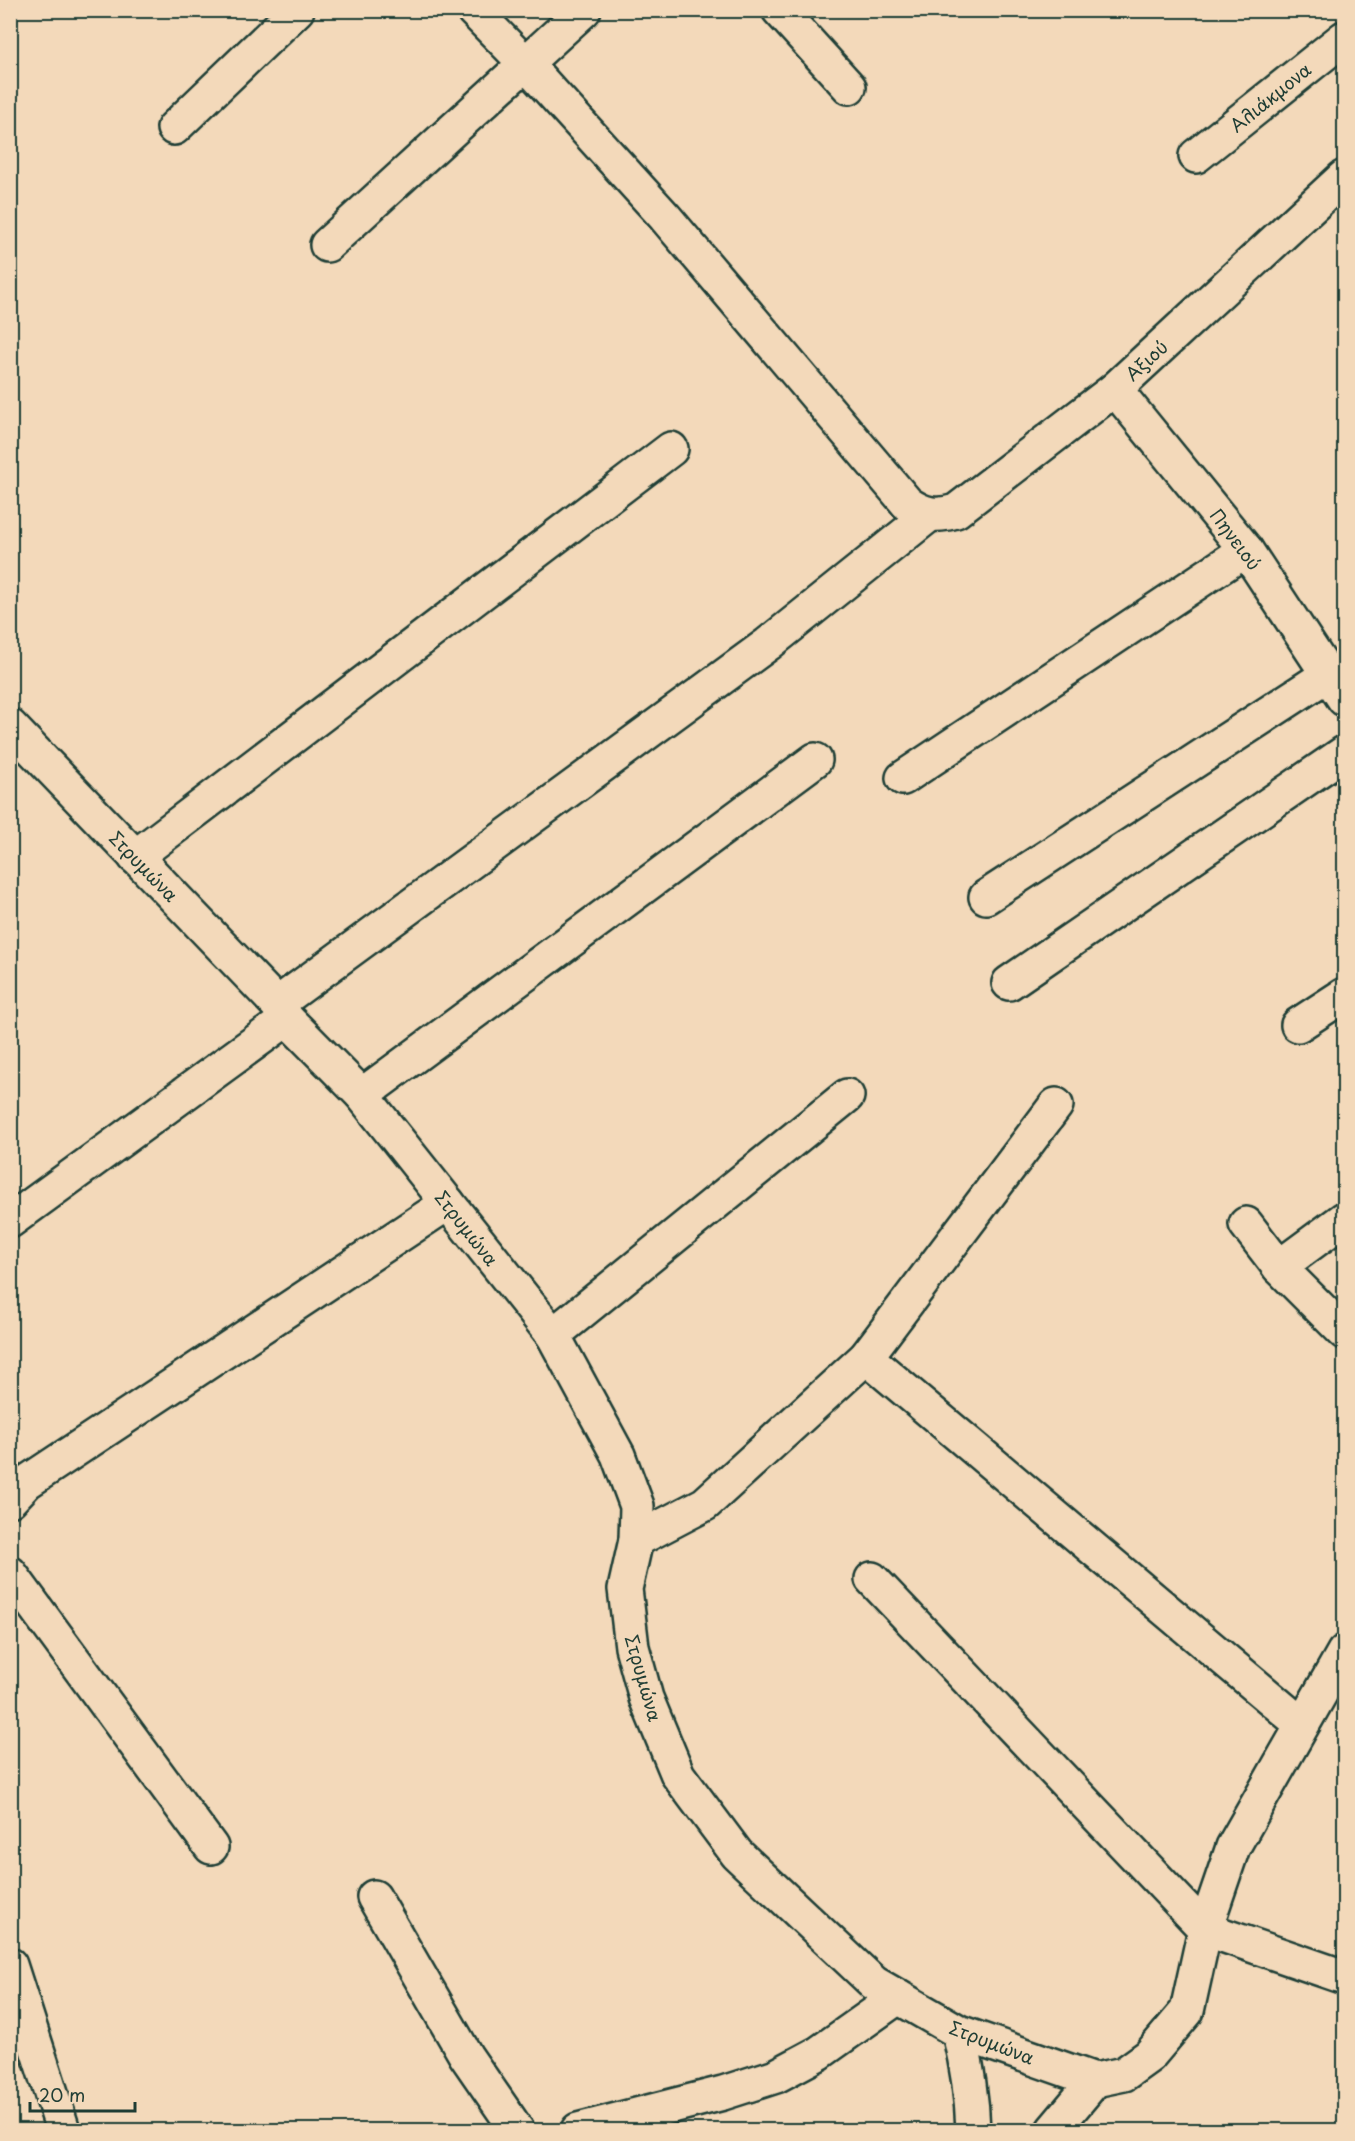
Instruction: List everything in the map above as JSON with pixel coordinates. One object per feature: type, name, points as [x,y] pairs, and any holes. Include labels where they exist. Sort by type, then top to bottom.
[{"type":"street","points":[[174,129],[297,10]]},
{"type":"street","points":[[473,10],[526,64],[665,217],[907,503],[929,515]]},
{"type":"street","points":[[327,245],[585,10]]},
{"type":"street","points":[[779,10],[849,87]]},
{"type":"street","name":"Αλιάκμονα","points":[[1196,156],[1344,38]]},
{"type":"street","name":"Αξιού","points":[[929,515],[943,515],[956,511],[1115,389],[1344,177]]},
{"type":"street","name":"Πηνειού","points":[[1115,389],[1246,550],[1336,687]]},
{"type":"street","points":[[135,857],[671,449]]},
{"type":"street","points":[[10,1221],[282,1011],[768,644],[929,515]]},
{"type":"street","points":[[903,778],[1246,550]]},
{"type":"street","points":[[986,897],[1336,687]]},
{"type":"street","name":"Στρυμώνα","points":[[10,726],[362,1095],[553,1335],[618,1455],[637,1506],[636,1540],[625,1589],[632,1647],[646,1698],[678,1775],[737,1854],[874,1983],[959,2032],[1095,2080]]},
{"type":"street","points":[[1010,983],[1344,753]]},
{"type":"street","points":[[362,1095],[815,760]]},
{"type":"street","points":[[1298,1025],[1344,995]]},
{"type":"street","points":[[553,1335],[847,1096]]},
{"type":"street","points":[[636,1540],[705,1504],[866,1357],[1056,1105]]},
{"type":"street","points":[[10,1500],[27,1482],[448,1203]]},
{"type":"street","points":[[1279,1267],[1344,1219]]},
{"type":"street","points":[[1246,1224],[1279,1267],[1344,1332]]},
{"type":"street","points":[[866,1357],[1301,1724]]},
{"type":"street","points":[[10,1573],[211,1847]]},
{"type":"street","points":[[872,1579],[1205,1929],[1344,1977]]},
{"type":"street","points":[[1053,2130],[1095,2080],[1124,2074],[1149,2056],[1187,2011],[1205,1929],[1233,1847],[1344,1652]]},
{"type":"street","points":[[374,1897],[466,2056],[518,2130]]},
{"type":"street","points":[[10,1965],[63,2130]]},
{"type":"street","points":[[578,2130],[723,2093],[776,2076],[819,2053],[898,1997]]},
{"type":"street","points":[[959,2032],[972,2098],[973,2130]]}]
